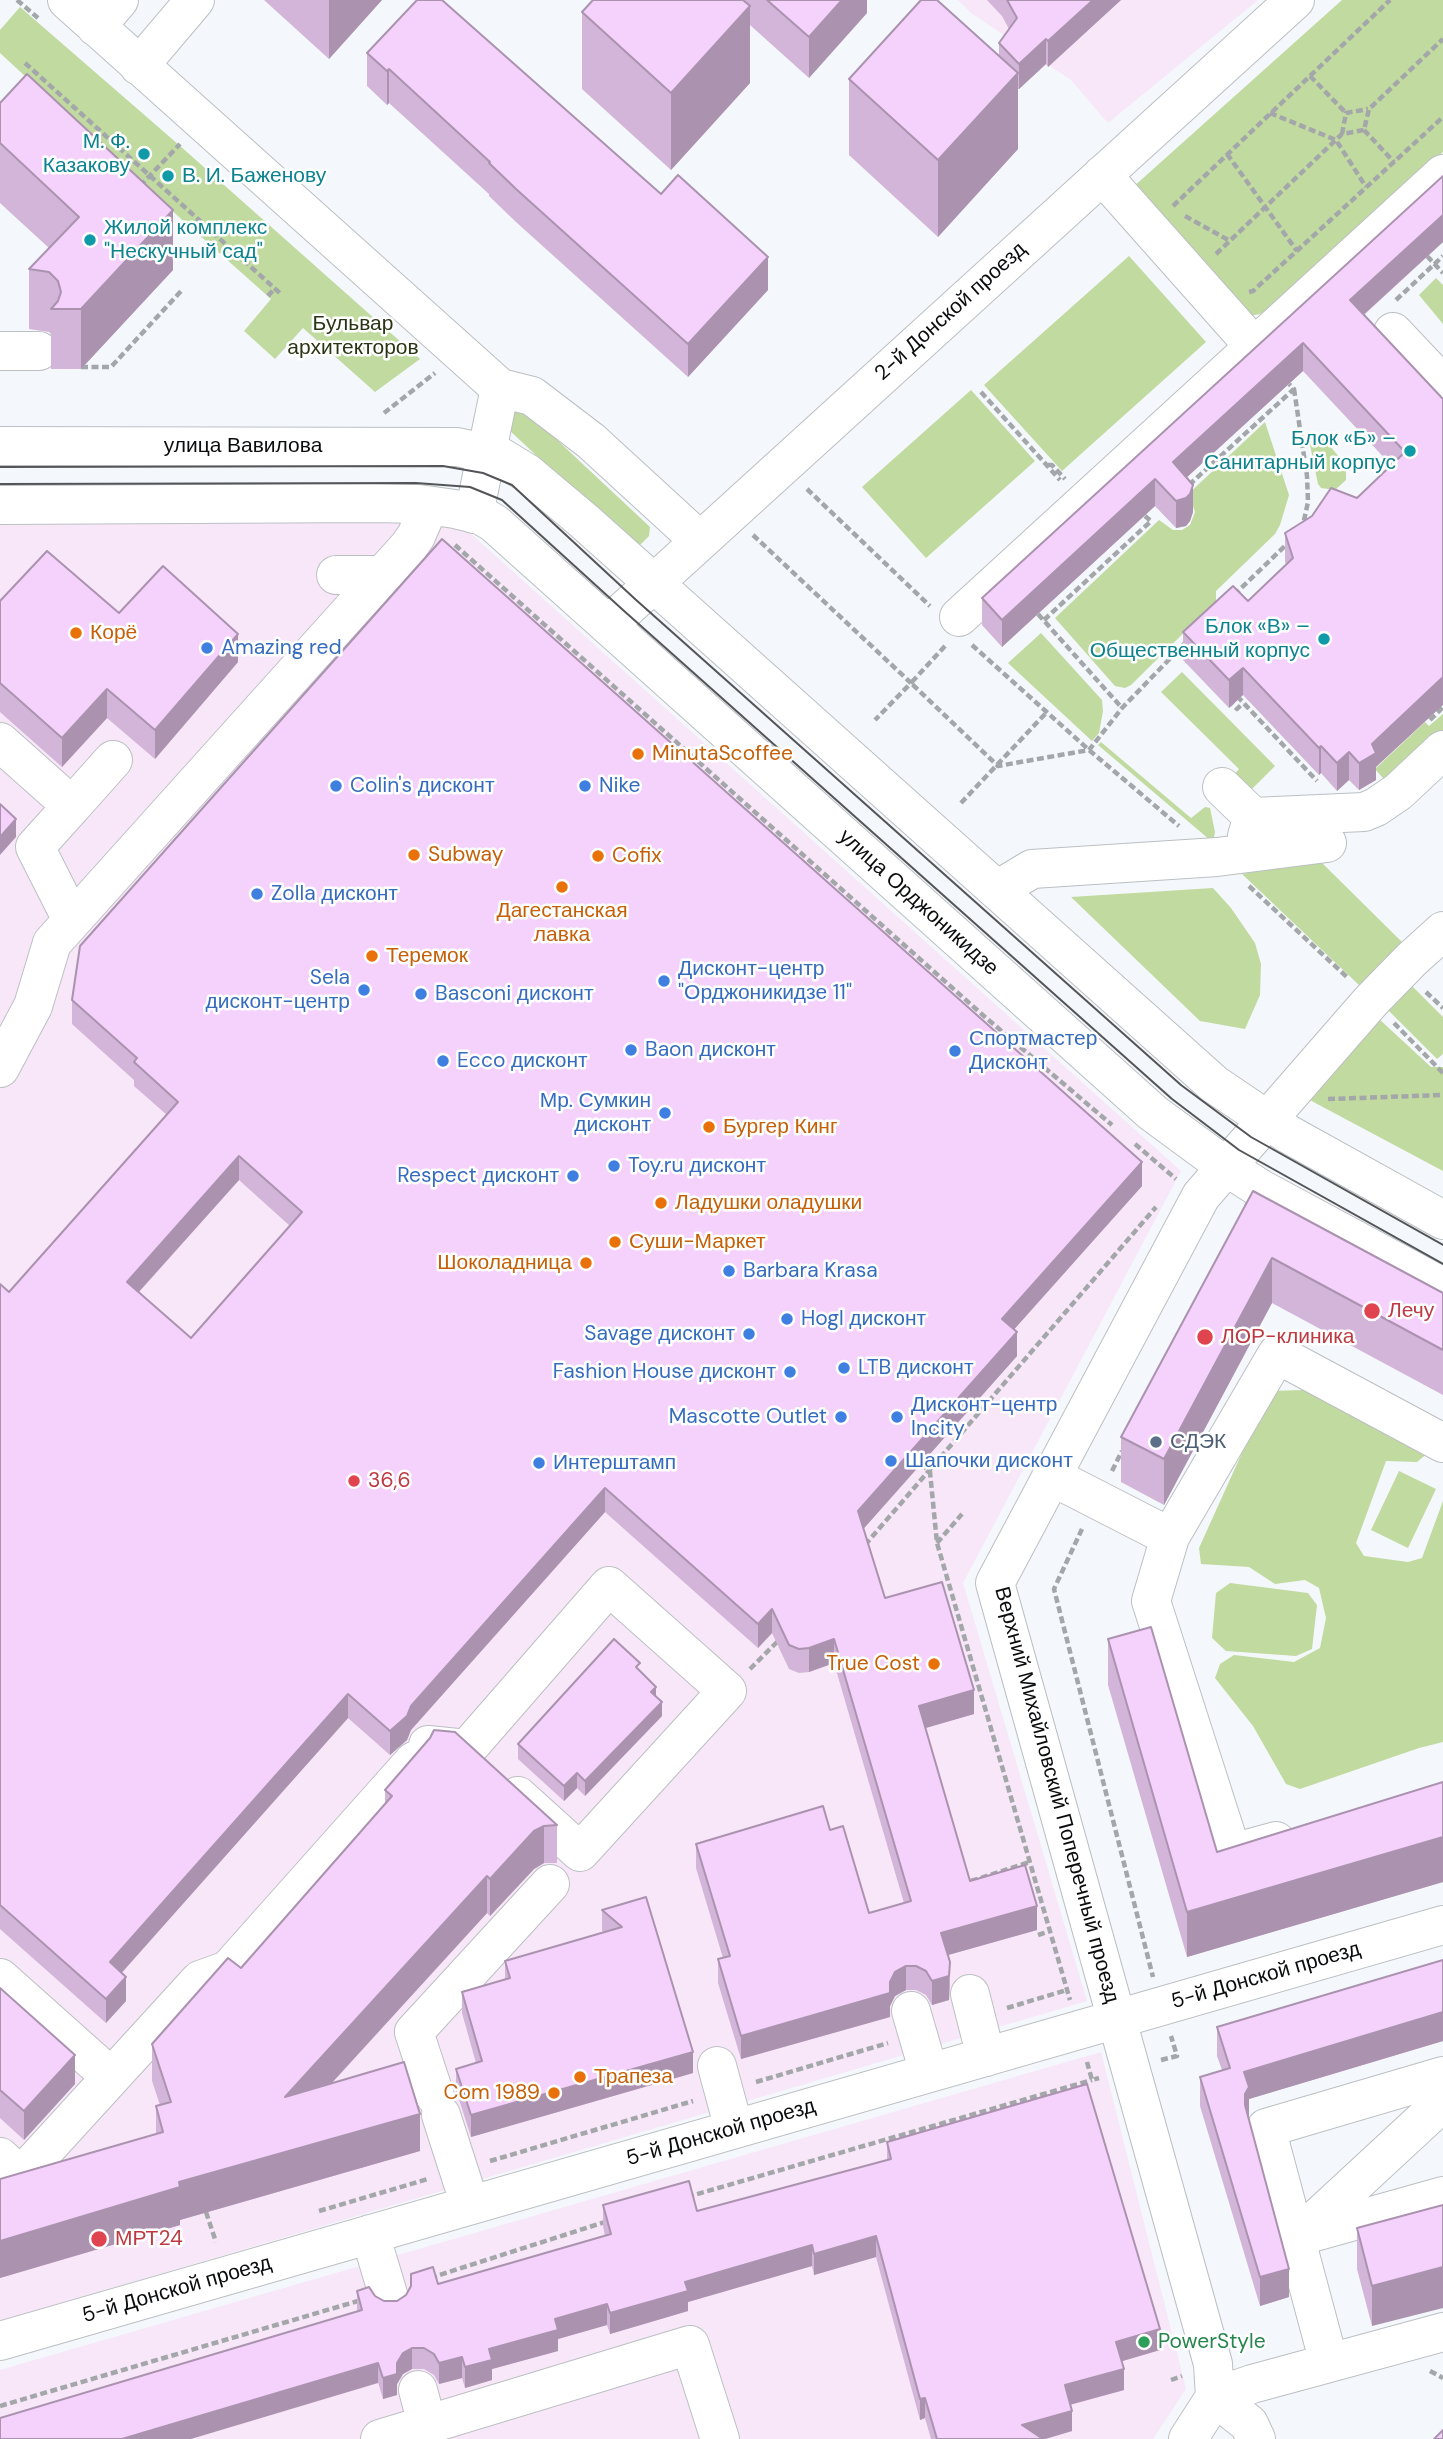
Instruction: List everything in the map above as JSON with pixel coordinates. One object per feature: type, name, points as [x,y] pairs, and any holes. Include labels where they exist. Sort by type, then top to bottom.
[{"type":"street","points":[[67,0],[107,13],[139,66],[500,388],[532,396],[591,441],[700,541]]},
{"type":"street","points":[[139,66],[195,0]]},
{"type":"street","name":"2-й Донской проезд","points":[[608,625],[1288,2]]},
{"type":"street","points":[[951,627],[1073,491],[1253,345],[1443,174]]},
{"type":"street","points":[[1102,175],[1253,345]]},
{"type":"street","points":[[1394,332],[1443,385]]},
{"type":"street","points":[[0,351],[39,351]]},
{"type":"street","points":[[0,505],[375,503],[429,506],[474,514],[500,388]]},
{"type":"street","name":"улица Вавилова","points":[[0,446],[445,447],[486,452]]},
{"type":"street","points":[[486,452],[527,472],[1214,1084],[1288,1134],[1443,1220]]},
{"type":"street","points":[[0,1068],[33,1006],[52,943],[383,575],[416,536],[429,506]]},
{"type":"street","name":"улица Орджоникидзе","points":[[474,514],[494,523],[1134,1096],[1186,1138],[1261,1189],[1443,1287]]},
{"type":"street","points":[[336,575],[383,575]]},
{"type":"street","points":[[997,890],[1032,869],[1337,828],[1387,800],[1435,736]]},
{"type":"street","points":[[0,742],[72,806]]},
{"type":"street","points":[[72,920],[35,847],[113,760]]},
{"type":"street","points":[[1222,787],[1239,842]]},
{"type":"street","name":"Верхний Михайловский Поперечный проезд","points":[[1215,2397],[1213,2364],[995,1583],[1201,1196],[1371,1001],[1443,931]]},
{"type":"street","points":[[1311,1832],[1232,1853],[1151,1601],[1170,1537],[1277,1354],[1443,1443]]},
{"type":"street","points":[[1051,1476],[1170,1537]]},
{"type":"street","points":[[465,2188],[414,2032],[727,1692],[609,1586],[484,1764]]},
{"type":"street","points":[[0,2157],[20,2175],[200,1980],[228,1970],[421,1753],[484,1764],[565,1868]]},
{"type":"street","name":"5-й Донской проезд","points":[[0,2341],[370,2234],[465,2188],[734,2129],[1443,1926]]},
{"type":"street","points":[[0,1978],[111,2077]]},
{"type":"street","points":[[973,2006],[986,2057]]},
{"type":"street","points":[[914,2023],[929,2073]]},
{"type":"street","points":[[1329,2363],[1266,2127],[1443,2076]]},
{"type":"street","points":[[720,2079],[734,2129]]},
{"type":"street","points":[[1296,2238],[1443,2102]]},
{"type":"street","points":[[1296,2238],[1443,2196]]},
{"type":"street","points":[[370,2234],[389,2297]]},
{"type":"street","points":[[1188,2439],[1215,2397],[1252,2384],[1443,2332]]},
{"type":"street","points":[[380,2439],[422,2407],[690,2345],[720,2439]]},
{"type":"street","points":[[1215,2397],[1249,2424],[1256,2439]]},
{"type":"path","points":[[1171,207],[1390,0]]},
{"type":"path","points":[[1364,130],[1369,109],[1443,39]]},
{"type":"path","points":[[24,63],[282,295]]},
{"type":"path","points":[[1310,76],[1346,113]]},
{"type":"path","points":[[1346,113],[1369,109]]},
{"type":"path","points":[[1270,113],[1336,140],[1366,187]]},
{"type":"path","points":[[1214,256],[1342,134],[1346,113]]},
{"type":"path","points":[[1244,294],[1253,291],[1443,117]]},
{"type":"path","points":[[1342,134],[1364,130]]},
{"type":"path","points":[[1364,130],[1394,162]]},
{"type":"path","points":[[134,194],[180,144]]},
{"type":"path","points":[[1227,154],[1297,251]]},
{"type":"path","points":[[1171,207],[1172,216]]},
{"type":"path","points":[[1171,207],[1230,241]]},
{"type":"path","points":[[1427,256],[1443,273]]},
{"type":"path","points":[[268,296],[274,289]]},
{"type":"path","points":[[80,367],[111,367],[182,290]]},
{"type":"path","points":[[1289,384],[1294,389],[1307,477],[1308,502],[1300,531]]},
{"type":"path","points":[[1183,481],[1188,486],[1294,389]]},
{"type":"path","points":[[981,392],[1073,491]]},
{"type":"path","points":[[1047,466],[1052,465],[1073,491]]},
{"type":"path","points":[[801,483],[951,627],[1089,750],[1239,842],[1371,1001],[1443,1073]]},
{"type":"path","points":[[1044,620],[1151,521],[1145,516]]},
{"type":"path","points":[[750,532],[998,766]]},
{"type":"path","points":[[1233,596],[1291,540]]},
{"type":"path","points":[[448,543],[457,545],[985,1017],[1117,1129]]},
{"type":"path","points":[[1038,614],[1122,708]]},
{"type":"path","points":[[875,720],[911,683],[951,627]]},
{"type":"path","points":[[998,766],[1089,750],[1122,708],[1195,632]]},
{"type":"path","points":[[1186,642],[1194,650]]},
{"type":"path","points":[[1234,693],[1272,734],[1337,828]]},
{"type":"path","points":[[1226,698],[1237,709],[1243,703]]},
{"type":"path","points":[[1425,715],[1443,698]]},
{"type":"path","points":[[1435,736],[1443,707]]},
{"type":"path","points":[[961,803],[1046,713]]},
{"type":"path","points":[[1272,734],[1279,728]]},
{"type":"path","points":[[673,753],[680,745]]},
{"type":"path","points":[[768,838],[775,830]]},
{"type":"path","points":[[859,920],[867,912]]},
{"type":"path","points":[[978,1025],[985,1017]]},
{"type":"path","points":[[1318,1100],[1443,1095]]},
{"type":"path","points":[[1127,1138],[1178,1181]]},
{"type":"path","points":[[862,1549],[1160,1201]]},
{"type":"path","points":[[921,1464],[930,1472],[937,1543],[1067,1990],[973,2006]]},
{"type":"path","points":[[937,1543],[961,1514]]},
{"type":"path","points":[[727,1692],[780,1639]]},
{"type":"path","points":[[957,1658],[969,1654]]},
{"type":"path","points":[[964,1884],[1030,1862]]},
{"type":"path","points":[[1038,1934],[1050,1931]]},
{"type":"path","points":[[318,2212],[465,2188],[720,2079],[914,2023]]},
{"type":"path","points":[[687,2198],[1092,2080]]},
{"type":"path","points":[[206,2212],[216,2242],[228,2238]]},
{"type":"path","points":[[0,2406],[389,2297],[611,2220]]},
{"type":"path","points":[[1425,2367],[1443,2378]]},
{"type":"shaded area","points":[[958,0],[1258,0],[1108,123],[1071,80],[971,13]]},
{"type":"shaded area","points":[[421,522],[445,525],[470,533],[1181,1171],[963,1583],[1087,2001],[0,2321],[0,523]]},
{"type":"shaded area","points":[[1101,2052],[1186,2389],[1153,2439],[0,2439],[0,2370]]},
{"type":"green space","points":[[1342,0],[1443,0],[1443,152],[1272,307],[1260,314],[1249,316],[1132,188]]},
{"type":"green space","name":"Бульвар архитекторов","points":[[20,7],[420,359],[375,392],[303,328],[275,359],[244,331],[271,299],[0,53],[0,30]]},
{"type":"green space","points":[[1129,256],[1206,342],[1062,471],[984,385]]},
{"type":"green space","points":[[1436,278],[1443,285],[1443,324],[1419,295]]},
{"type":"green space","points":[[971,390],[1035,461],[926,558],[862,487]]},
{"type":"green space","points":[[524,409],[650,527],[649,536],[640,545],[633,546],[507,428],[514,411]]},
{"type":"green space","points":[[1265,422],[1289,495],[1275,534],[1216,591],[1216,601],[1131,685],[1125,688],[1115,686],[1055,618],[1159,520],[1173,530],[1182,530],[1190,525],[1195,512],[1186,496]]},
{"type":"green space","points":[[1318,436],[1323,438],[1346,465],[1346,480],[1335,490],[1321,488],[1318,484],[1310,445],[1312,439]]},
{"type":"green space","points":[[1041,633],[1102,700],[1099,733],[1092,741],[1008,663]]},
{"type":"green space","points":[[1182,672],[1275,766],[1249,792],[1232,777],[1239,769],[1161,692]]},
{"type":"green space","points":[[1443,714],[1443,734],[1389,785],[1375,769],[1425,722],[1429,726]]},
{"type":"green space","points":[[1101,742],[1191,818],[1205,807],[1210,808],[1214,837],[1210,840],[1098,745]]},
{"type":"green space","points":[[1318,859],[1404,944],[1359,985],[1242,874]]},
{"type":"green space","points":[[1213,888],[1231,908],[1255,943],[1261,964],[1260,995],[1245,1029],[1200,1021],[1071,897]]},
{"type":"green space","points":[[1404,978],[1443,1017],[1443,1054],[1437,1059],[1380,1002]]},
{"type":"green space","points":[[1378,1018],[1431,1067],[1443,1067],[1443,1171],[1306,1098]]},
{"type":"green space","points":[[1303,1390],[1429,1452],[1417,1462],[1386,1461],[1356,1543],[1364,1556],[1408,1562],[1422,1558],[1443,1501],[1443,1742],[1300,1789],[1286,1784],[1253,1726],[1215,1678],[1220,1664],[1234,1655],[1294,1662],[1320,1648],[1326,1618],[1319,1588],[1305,1580],[1275,1584],[1249,1567],[1201,1564],[1199,1548],[1270,1391]]},
{"type":"green space","points":[[1399,1471],[1436,1489],[1408,1548],[1371,1530]]},
{"type":"green space","points":[[1230,1583],[1308,1593],[1317,1605],[1312,1649],[1296,1656],[1226,1651],[1212,1638],[1216,1593]]},
{"type":"building","points":[[417,0],[442,0],[661,194],[678,175],[768,257],[688,344],[516,189],[389,69],[387,71],[367,53]]},
{"type":"building","points":[[593,0],[743,0],[750,6],[671,93],[582,12]]},
{"type":"building","points":[[767,0],[842,0],[809,37]]},
{"type":"building","points":[[921,0],[937,0],[1018,73],[938,160],[849,79]]},
{"type":"building","points":[[1007,0],[1093,0],[1019,64],[999,43],[1017,18]]},
{"type":"building","points":[[27,74],[173,210],[81,309],[51,309],[61,292],[58,281],[49,272],[29,269],[79,217],[0,143],[0,103]]},
{"type":"building","points":[[1443,176],[1443,215],[1350,300],[1443,399],[1443,677],[1372,744],[1376,753],[1359,763],[1349,752],[1337,763],[1321,746],[1319,748],[1243,668],[1229,680],[1183,632],[1233,586],[1248,601],[1293,558],[1285,533],[1312,516],[1331,488],[1357,498],[1405,452],[1303,343],[1173,462],[1193,485],[1186,498],[1176,501],[1155,479],[1002,620],[982,598]]},
{"type":"building","points":[[442,539],[1142,1162],[1002,1319],[1017,1332],[858,1511],[885,1598],[942,1582],[974,1690],[919,1706],[970,1881],[1025,1865],[1037,1906],[941,1933],[950,1962],[949,1976],[932,1981],[926,1971],[916,1966],[906,1966],[895,1972],[890,1982],[890,1993],[741,2036],[718,1959],[730,1956],[696,1844],[823,1806],[830,1830],[843,1826],[869,1913],[911,1901],[834,1639],[809,1648],[799,1649],[789,1645],[772,1609],[758,1624],[605,1488],[411,1706],[407,1716],[390,1731],[348,1694],[110,1962],[126,1977],[106,1999],[0,1905],[0,1284],[9,1292],[178,1102],[134,1062],[137,1058],[72,1000],[80,946]],"holes":[[[239,1156],[302,1212],[191,1338],[127,1282]]]},
{"type":"building","points":[[47,551],[119,613],[163,566],[238,634],[155,730],[107,689],[62,738],[0,683],[0,601]]},
{"type":"building","points":[[0,804],[16,819],[0,837]]},
{"type":"building","points":[[1253,1191],[1443,1293],[1443,1350],[1272,1258],[1164,1459],[1121,1437]]},
{"type":"building","points":[[1151,1627],[1217,1852],[1443,1782],[1443,1837],[1187,1912],[1108,1639]]},
{"type":"building","points":[[614,1639],[640,1663],[636,1667],[656,1687],[651,1692],[662,1702],[585,1781],[577,1773],[564,1786],[518,1744]]},
{"type":"building","points":[[434,1730],[455,1732],[557,1825],[544,1826],[534,1831],[490,1879],[487,1876],[285,2097],[404,2062],[420,2114],[179,2182],[180,2187],[0,2241],[0,2179],[163,2132],[156,2106],[171,2102],[152,2044],[228,1958],[241,1968],[392,1796],[385,1790]]},
{"type":"building","points":[[646,1897],[693,2052],[471,2115],[456,2069],[482,2061],[462,1992],[510,1978],[505,1961],[622,1927],[602,1910]]},
{"type":"building","points":[[1443,1960],[1443,2012],[1244,2072],[1249,2087],[1245,2094],[1245,2105],[1289,2269],[1260,2277],[1200,2077],[1230,2068],[1217,2027]]},
{"type":"building","points":[[0,1988],[75,2055],[24,2111],[0,2090]]},
{"type":"building","points":[[1087,2084],[1160,2329],[1116,2342],[1124,2369],[1065,2385],[1072,2411],[1022,2425],[1043,2439],[937,2439],[925,2398],[920,2399],[876,2236],[814,2254],[812,2245],[685,2282],[688,2291],[610,2313],[607,2304],[555,2319],[558,2330],[489,2349],[492,2360],[465,2367],[462,2357],[439,2363],[434,2354],[424,2348],[412,2348],[403,2353],[397,2363],[397,2374],[383,2378],[378,2363],[122,2439],[0,2439],[0,2418],[362,2310],[357,2291],[369,2287],[375,2296],[384,2301],[397,2301],[406,2295],[411,2286],[411,2274],[433,2267],[438,2284],[611,2234],[603,2205],[689,2181],[697,2211],[891,2159],[887,2142]]},
{"type":"building","points":[[1443,2205],[1443,2267],[1372,2286],[1357,2228]]},
{"type":"building","points":[[1443,2430],[1443,2439],[1434,2439]]},
{"type":"tram line","points":[[0,467],[443,466],[483,473],[512,485],[635,599],[1181,1085],[1251,1137],[1443,1245]]},
{"type":"tram line","points":[[0,484],[416,483],[470,487],[502,500],[1172,1099],[1239,1150],[1443,1264]]},
{"type":"place","name":"М. Ф. Казакову","points":[[144,154]]},
{"type":"place","name":"В. И. Баженову","points":[[168,176]]},
{"type":"place","name":"Жилой комплекс \"Нескучный сад\"","points":[[90,240]]},
{"type":"place","name":"Блок «Б» – Санитарный корпус","points":[[1410,451]]},
{"type":"place","name":"Корё","points":[[76,633]]},
{"type":"place","name":"Блок «В» – Общественный корпус","points":[[1324,639]]},
{"type":"place","name":"Amazing red","points":[[207,648]]},
{"type":"place","name":"MinutaScoffee","points":[[638,754]]},
{"type":"place","name":"Colin's дисконт","points":[[336,786]]},
{"type":"place","name":"Nike","points":[[585,786]]},
{"type":"place","name":"Subway","points":[[414,855]]},
{"type":"place","name":"Cofix","points":[[598,856]]},
{"type":"place","name":"Дагестанская лавка","points":[[562,887]]},
{"type":"place","name":"Zolla дисконт","points":[[257,894]]},
{"type":"place","name":"Теремок","points":[[372,956]]},
{"type":"place","name":"Дисконт-центр \"Орджоникидзе 11\"","points":[[664,981]]},
{"type":"place","name":"Sela дисконт-центр","points":[[364,990]]},
{"type":"place","name":"Basconi дисконт","points":[[421,994]]},
{"type":"place","name":"Baon дисконт","points":[[631,1050]]},
{"type":"place","name":"Спортмастер Дисконт","points":[[955,1051]]},
{"type":"place","name":"Ecco дисконт","points":[[443,1061]]},
{"type":"place","name":"Мр. Сумкин дисконт","points":[[665,1113]]},
{"type":"place","name":"Бургер Кинг","points":[[709,1127]]},
{"type":"place","name":"Toy.ru дисконт","points":[[614,1166]]},
{"type":"place","name":"Respect дисконт","points":[[573,1176]]},
{"type":"place","name":"Ладушки оладушки","points":[[661,1203]]},
{"type":"place","name":"Суши-Маркет","points":[[615,1242]]},
{"type":"place","name":"Шоколадница","points":[[586,1263]]},
{"type":"place","name":"Barbara Krasa","points":[[729,1271]]},
{"type":"place","name":"Лечу","points":[[1372,1311]]},
{"type":"place","name":"Hogl дисконт","points":[[787,1319]]},
{"type":"place","name":"Savage дисконт","points":[[749,1334]]},
{"type":"place","name":"ЛОР-клиника","points":[[1205,1337]]},
{"type":"place","name":"LTB дисконт","points":[[844,1368]]},
{"type":"place","name":"Fashion House дисконт","points":[[790,1372]]},
{"type":"place","name":"Mascotte Outlet","points":[[841,1417]]},
{"type":"place","name":"Дисконт-центр Incity","points":[[897,1417]]},
{"type":"place","name":"СДЭК","points":[[1156,1442]]},
{"type":"place","name":"Шапочки дисконт","points":[[891,1461]]},
{"type":"place","name":"Интерштамп","points":[[539,1463]]},
{"type":"place","name":"36,6","points":[[354,1481]]},
{"type":"place","name":"True Cost","points":[[934,1664]]},
{"type":"place","name":"Трапеза","points":[[580,2077]]},
{"type":"place","name":"Com 1989","points":[[554,2093]]},
{"type":"place","name":"МРТ24","points":[[99,2239]]},
{"type":"place","name":"PowerStyle","points":[[1144,2342]]}]
